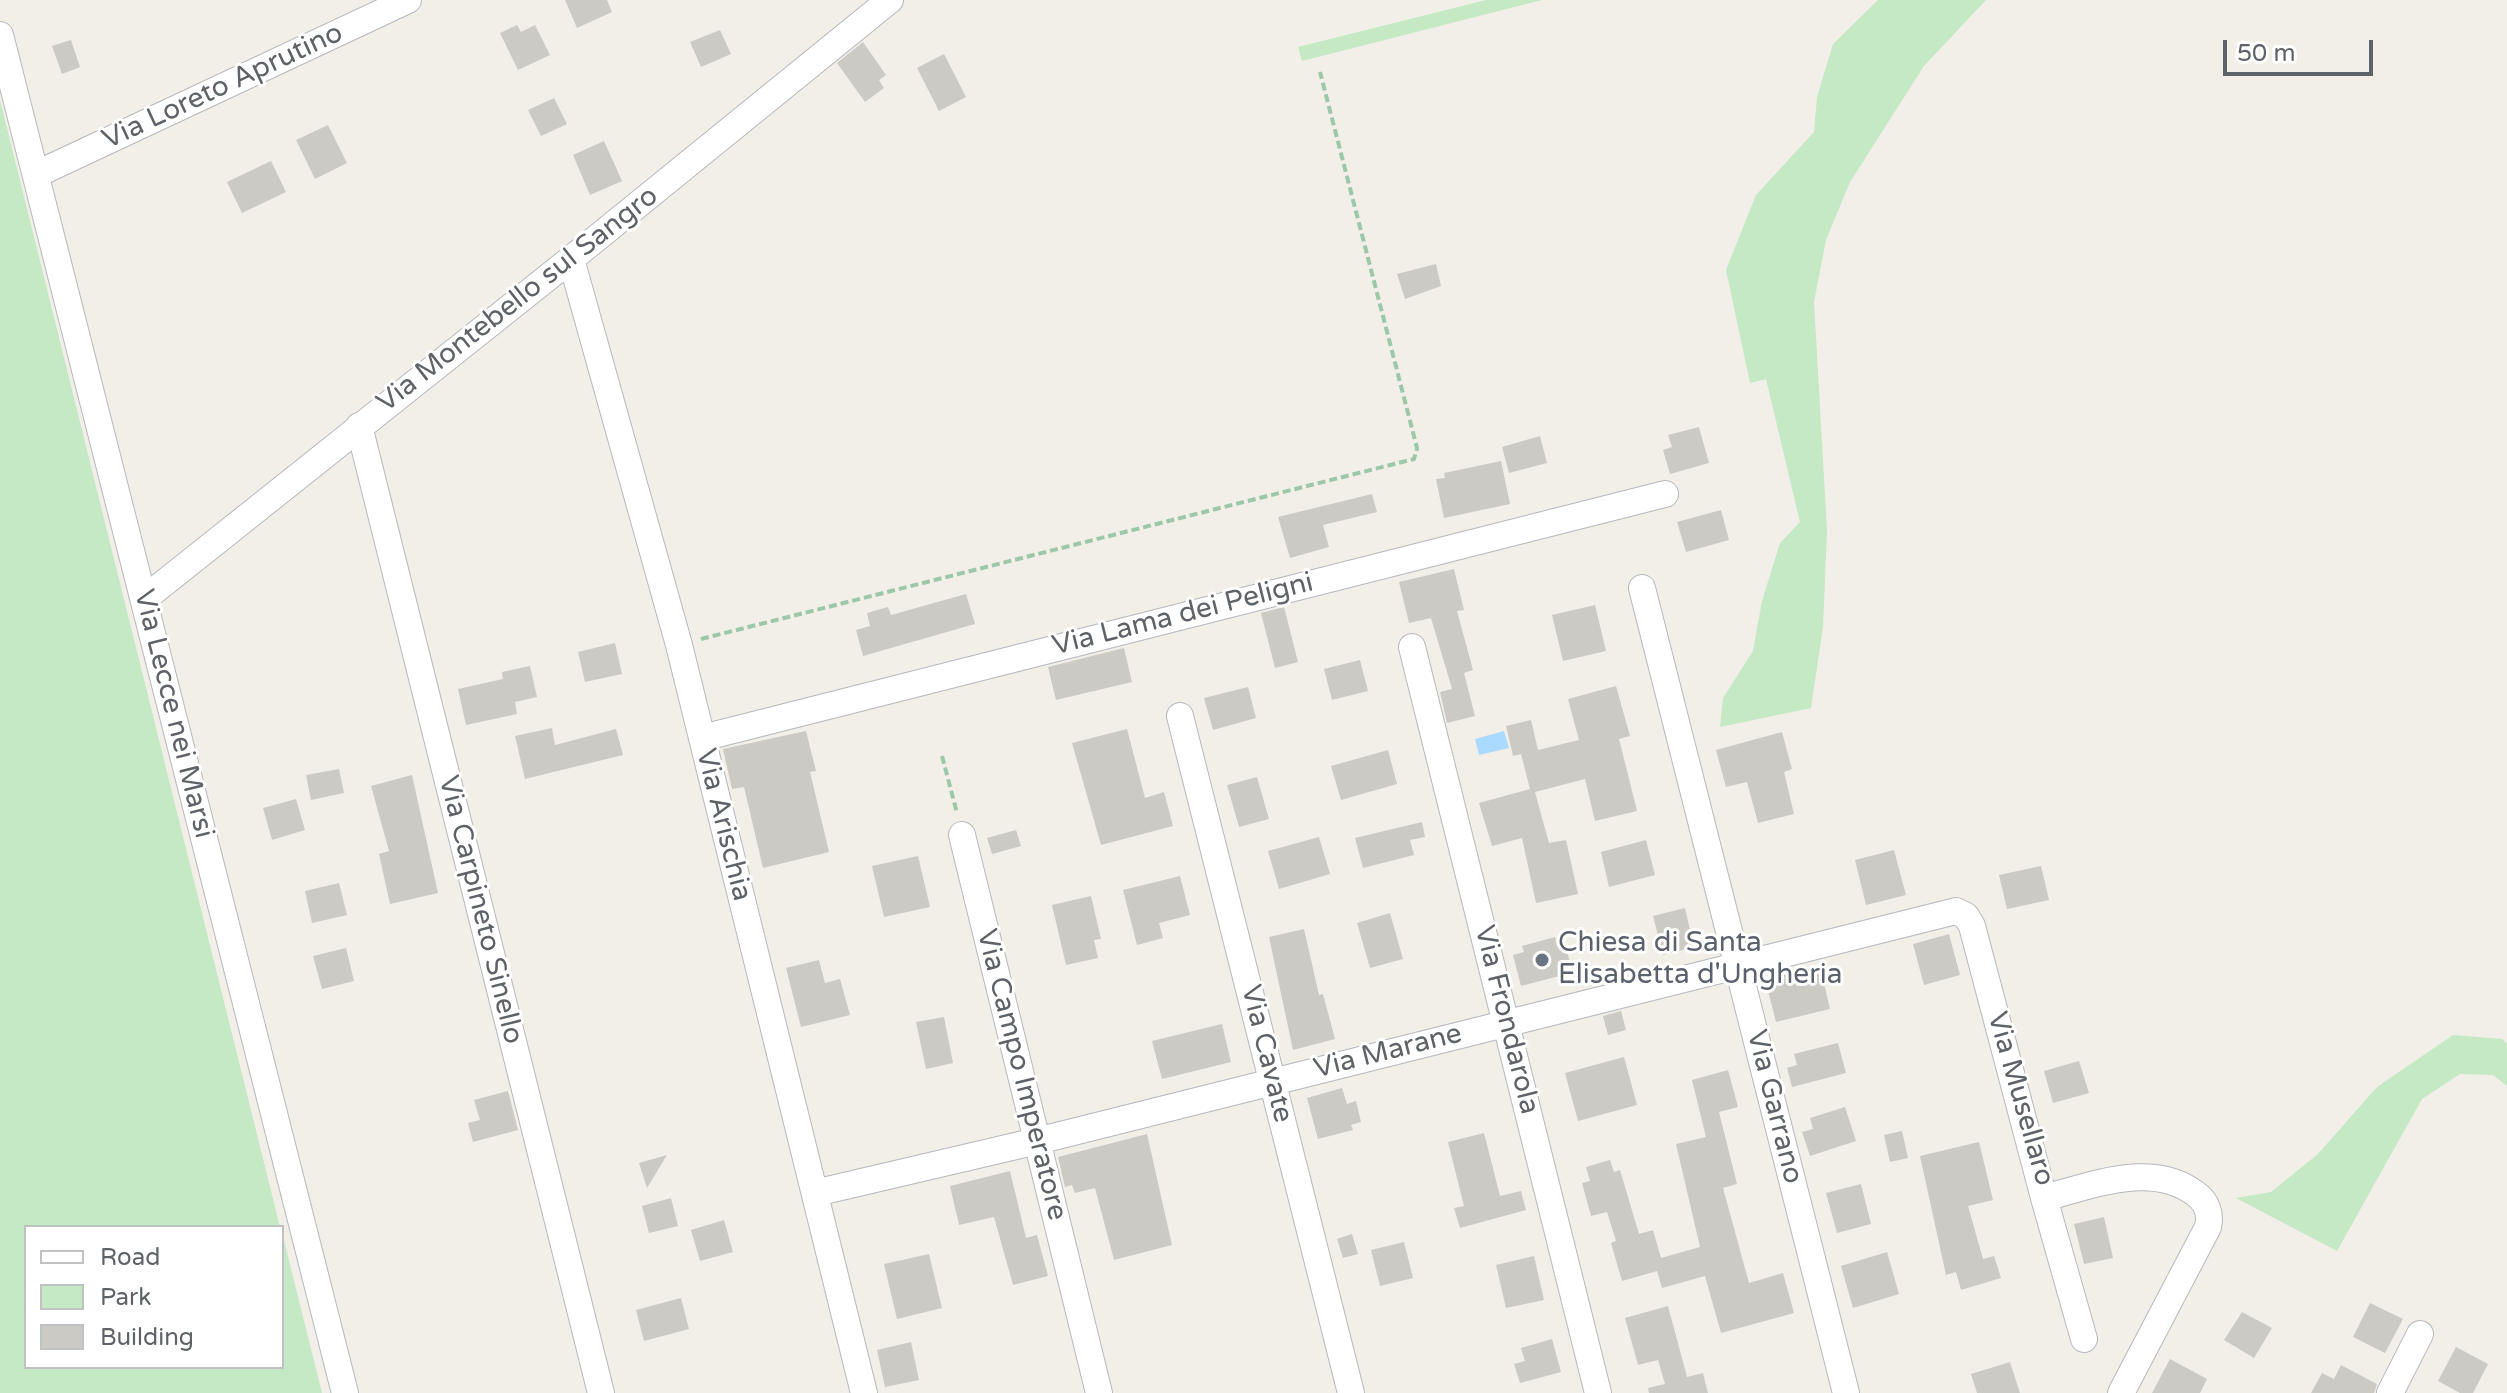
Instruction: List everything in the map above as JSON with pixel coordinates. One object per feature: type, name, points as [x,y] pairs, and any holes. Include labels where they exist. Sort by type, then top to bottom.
[{"type":"street","name":"Via Loreto Aprutino","points":[[37,174],[408,0]]},
{"type":"street","name":"Via Montebello sul Sangro","points":[[144,599],[890,0]]},
{"type":"street","name":"Via Lecce nei Marsi","points":[[0,35],[345,1393]]},
{"type":"street","name":"Via Arischia","points":[[571,259],[679,645],[864,1393]]},
{"type":"street","name":"Via Carpineto Sinello","points":[[359,426],[601,1393]]},
{"type":"street","name":"Via Lama dei Peligni","points":[[702,738],[1665,494]]},
{"type":"street","name":"Via Garrano","points":[[1642,588],[1846,1393]]},
{"type":"street","name":"Via Frondarola","points":[[1412,647],[1598,1393]]},
{"type":"street","name":"Via Cavate","points":[[1180,716],[1351,1393]]},
{"type":"street","name":"Via Campo Imperatore","points":[[962,835],[1099,1393]]},
{"type":"street","name":"Via Marane","points":[[815,1193],[1037,1141],[1944,911],[1961,912]]},
{"type":"street","name":"Via Musellaro","points":[[1961,912],[1972,926],[2044,1198],[2116,1180],[2160,1179],[2186,1188],[2200,1198],[2209,1211],[2208,1227],[2121,1393]]},
{"type":"street","points":[[2044,1198],[2084,1339]]},
{"type":"street","points":[[2390,1393],[2420,1334]]},
{"type":"path","points":[[679,645],[1414,459],[1417,448],[1320,72]]},
{"type":"path","points":[[942,756],[962,835]]},
{"type":"green space","points":[[1486,0],[1542,0],[1302,61],[1298,47]]},
{"type":"green space","points":[[1878,0],[1986,0],[1924,66],[1850,182],[1826,240],[1814,302],[1827,530],[1823,627],[1811,708],[1720,727],[1723,698],[1753,651],[1762,601],[1780,543],[1800,522],[1766,379],[1750,383],[1726,270],[1756,195],[1814,132],[1817,97],[1833,44]]},
{"type":"green space","points":[[0,100],[280,1225],[24,1225],[24,1369],[284,1369],[284,1241],[322,1393],[0,1393]]},
{"type":"green space","points":[[2453,1035],[2502,1039],[2507,1044],[2507,1086],[2493,1075],[2460,1074],[2422,1099],[2337,1251],[2236,1198],[2271,1192],[2318,1154],[2377,1087]]},
{"type":"water","points":[[1504,731],[1509,748],[1479,755],[1475,739]]},
{"type":"building","points":[[565,0],[607,0],[612,12],[577,28]]},
{"type":"building","points":[[517,25],[521,32],[535,25],[550,55],[518,70],[500,33]]},
{"type":"building","points":[[720,30],[731,54],[701,67],[690,42]]},
{"type":"building","points":[[71,40],[80,67],[62,74],[52,46]]},
{"type":"building","points":[[863,42],[886,75],[879,80],[884,88],[865,102],[837,63]]},
{"type":"building","points":[[944,54],[966,97],[939,111],[917,68]]},
{"type":"building","points":[[554,98],[567,124],[541,136],[528,110]]},
{"type":"building","points":[[328,125],[347,163],[315,179],[296,140]]},
{"type":"building","points":[[604,141],[622,181],[590,195],[573,155]]},
{"type":"building","points":[[271,161],[286,192],[242,213],[227,182]]},
{"type":"building","points":[[1436,264],[1441,286],[1405,299],[1397,274]]},
{"type":"building","points":[[1699,427],[1709,463],[1670,474],[1663,450],[1672,447],[1668,435]]},
{"type":"building","points":[[1540,436],[1547,463],[1509,473],[1502,447]]},
{"type":"building","points":[[1501,461],[1510,504],[1444,518],[1436,479],[1445,478],[1444,473]]},
{"type":"building","points":[[1372,494],[1377,512],[1323,525],[1329,547],[1290,558],[1278,517]]},
{"type":"building","points":[[1721,510],[1729,540],[1686,552],[1677,522]]},
{"type":"building","points":[[1454,569],[1464,610],[1457,611],[1473,670],[1464,673],[1475,716],[1447,723],[1440,692],[1452,689],[1431,618],[1409,623],[1399,582]]},
{"type":"building","points":[[966,594],[975,624],[863,656],[856,630],[870,626],[867,613],[888,607],[891,615]]},
{"type":"building","points":[[1595,605],[1606,651],[1563,661],[1552,615]]},
{"type":"building","points":[[1284,607],[1298,662],[1275,668],[1261,613]]},
{"type":"building","points":[[615,643],[622,674],[585,682],[578,652]]},
{"type":"building","points":[[1124,648],[1132,682],[1056,700],[1048,667]]},
{"type":"building","points":[[1360,660],[1368,691],[1332,700],[1324,669]]},
{"type":"building","points":[[530,666],[537,697],[515,702],[517,714],[466,725],[458,689],[503,679],[502,672]]},
{"type":"building","points":[[1616,686],[1630,736],[1619,739],[1637,811],[1595,821],[1585,779],[1535,792],[1549,843],[1566,840],[1578,894],[1536,903],[1522,838],[1492,846],[1479,803],[1530,789],[1521,754],[1513,756],[1506,726],[1531,720],[1538,750],[1579,740],[1568,699]]},
{"type":"building","points":[[1248,687],[1256,718],[1213,730],[1204,698]]},
{"type":"building","points":[[552,728],[555,745],[616,729],[623,755],[525,779],[515,736]]},
{"type":"building","points":[[1127,729],[1145,798],[1164,792],[1173,826],[1101,845],[1072,743]]},
{"type":"building","points":[[806,731],[816,771],[810,772],[829,852],[763,868],[744,787],[732,789],[723,749]]},
{"type":"building","points":[[1782,732],[1792,769],[1784,772],[1794,814],[1758,823],[1747,782],[1726,787],[1716,750]]},
{"type":"building","points":[[1388,750],[1397,784],[1341,800],[1331,766]]},
{"type":"building","points":[[339,769],[344,793],[311,800],[306,775]]},
{"type":"building","points":[[412,775],[438,893],[390,904],[379,854],[389,851],[371,786]]},
{"type":"building","points":[[1257,777],[1269,819],[1239,827],[1227,785]]},
{"type":"building","points":[[296,799],[305,830],[272,840],[263,808]]},
{"type":"building","points":[[1422,822],[1425,837],[1410,840],[1414,855],[1363,868],[1355,838]]},
{"type":"building","points":[[1016,830],[1021,846],[992,854],[987,838]]},
{"type":"building","points":[[1319,837],[1330,874],[1279,889],[1268,851]]},
{"type":"building","points":[[1646,840],[1655,875],[1609,887],[1601,852]]},
{"type":"building","points":[[1894,850],[1906,895],[1866,905],[1855,860]]},
{"type":"building","points":[[918,856],[930,907],[884,917],[872,866]]},
{"type":"building","points":[[2041,866],[2049,900],[2007,909],[1999,875]]},
{"type":"building","points":[[1180,876],[1190,915],[1159,923],[1163,938],[1137,945],[1123,890]]},
{"type":"building","points":[[339,883],[347,915],[312,923],[305,891]]},
{"type":"building","points":[[1091,896],[1101,939],[1094,940],[1098,958],[1066,965],[1052,905]]},
{"type":"building","points":[[1685,908],[1694,947],[1663,955],[1653,916]]},
{"type":"building","points":[[1390,913],[1403,959],[1370,968],[1357,923]]},
{"type":"building","points":[[1304,929],[1319,995],[1323,994],[1335,1039],[1293,1050],[1269,937]]},
{"type":"building","points":[[1949,934],[1960,975],[1924,985],[1913,944]]},
{"type":"building","name":"Chiesa di Santa Elisabetta d'Ungheria","points":[[1555,937],[1557,946],[1565,944],[1571,966],[1565,967],[1567,974],[1521,986],[1513,955],[1524,952],[1522,946]]},
{"type":"building","points":[[346,948],[354,981],[322,989],[313,956]]},
{"type":"building","points":[[819,960],[825,983],[840,979],[850,1015],[801,1027],[786,968]]},
{"type":"building","points":[[1820,966],[1830,1009],[1776,1022],[1765,979]]},
{"type":"building","points":[[1621,1011],[1626,1030],[1608,1035],[1603,1016]]},
{"type":"building","points":[[944,1017],[953,1063],[926,1069],[916,1022]]},
{"type":"building","points":[[1222,1024],[1231,1062],[1162,1079],[1152,1041]]},
{"type":"building","points":[[1838,1043],[1846,1073],[1792,1087],[1787,1068],[1797,1065],[1794,1054]]},
{"type":"building","points":[[1624,1057],[1637,1105],[1578,1121],[1565,1073]]},
{"type":"building","points":[[2079,1061],[2089,1093],[2053,1103],[2044,1071]]},
{"type":"building","points":[[1728,1070],[1738,1107],[1719,1112],[1737,1184],[1723,1188],[1749,1283],[1783,1273],[1794,1313],[1721,1333],[1705,1276],[1662,1288],[1657,1271],[1622,1281],[1611,1243],[1616,1241],[1607,1212],[1591,1216],[1582,1183],[1590,1181],[1586,1167],[1610,1160],[1614,1172],[1620,1170],[1639,1234],[1653,1230],[1661,1258],[1700,1247],[1676,1144],[1706,1137],[1692,1080]]},
{"type":"building","points":[[1342,1088],[1347,1104],[1356,1101],[1361,1122],[1351,1125],[1353,1130],[1318,1139],[1307,1098]]},
{"type":"building","points":[[508,1091],[518,1130],[473,1142],[468,1123],[480,1120],[474,1100]]},
{"type":"building","points":[[1845,1107],[1856,1141],[1810,1156],[1802,1132],[1813,1129],[1810,1118]]},
{"type":"building","points":[[1902,1131],[1908,1158],[1890,1162],[1884,1135]]},
{"type":"building","points":[[1484,1133],[1500,1196],[1521,1191],[1526,1210],[1460,1228],[1454,1208],[1464,1206],[1448,1142]]},
{"type":"building","points":[[1147,1134],[1172,1245],[1114,1260],[1095,1188],[1075,1193],[1072,1185],[1065,1187],[1058,1157]]},
{"type":"building","points":[[1979,1142],[1993,1200],[1968,1206],[1983,1259],[1994,1256],[2001,1278],[1961,1290],[1956,1272],[1946,1275],[1920,1156]]},
{"type":"building","points":[[667,1155],[647,1188],[639,1163]]},
{"type":"building","points":[[1010,1171],[1026,1238],[1037,1235],[1048,1276],[1013,1285],[994,1217],[959,1225],[950,1186]]},
{"type":"building","points":[[1861,1184],[1871,1224],[1837,1233],[1826,1193]]},
{"type":"building","points":[[671,1198],[678,1226],[649,1233],[642,1206]]},
{"type":"building","points":[[2104,1217],[2113,1258],[2084,1264],[2074,1224]]},
{"type":"building","points":[[724,1220],[733,1252],[700,1261],[691,1230]]},
{"type":"building","points":[[1352,1234],[1358,1254],[1343,1258],[1337,1239]]},
{"type":"building","points":[[1404,1242],[1413,1278],[1380,1286],[1371,1250]]},
{"type":"building","points":[[1887,1252],[1899,1294],[1853,1308],[1841,1266]]},
{"type":"building","points":[[929,1254],[942,1308],[897,1319],[884,1264]]},
{"type":"building","points":[[1534,1256],[1544,1300],[1506,1308],[1496,1265]]},
{"type":"building","points":[[681,1298],[689,1329],[644,1341],[636,1310]]},
{"type":"building","points":[[2370,1303],[2403,1319],[2385,1353],[2353,1337]]},
{"type":"building","points":[[1668,1306],[1687,1377],[1703,1373],[1708,1393],[1649,1393],[1648,1388],[1665,1384],[1658,1360],[1638,1365],[1625,1318]]},
{"type":"building","points":[[2242,1312],[2272,1328],[2254,1358],[2224,1340]]},
{"type":"building","points":[[1552,1339],[1561,1372],[1520,1383],[1514,1364],[1525,1361],[1521,1348]]},
{"type":"building","points":[[911,1342],[919,1380],[885,1387],[877,1350]]},
{"type":"building","points":[[2456,1347],[2488,1364],[2473,1393],[2460,1393],[2438,1381]]},
{"type":"building","points":[[2170,1359],[2207,1379],[2200,1393],[2152,1393]]},
{"type":"building","points":[[2010,1362],[2020,1393],[1977,1393],[1971,1374]]},
{"type":"building","points":[[2341,1365],[2377,1384],[2374,1393],[2311,1393],[2322,1373],[2334,1379]]},
{"type":"place","name":"Chiesa di Santa Elisabetta d'Ungheria","points":[[1542,960]]}]
